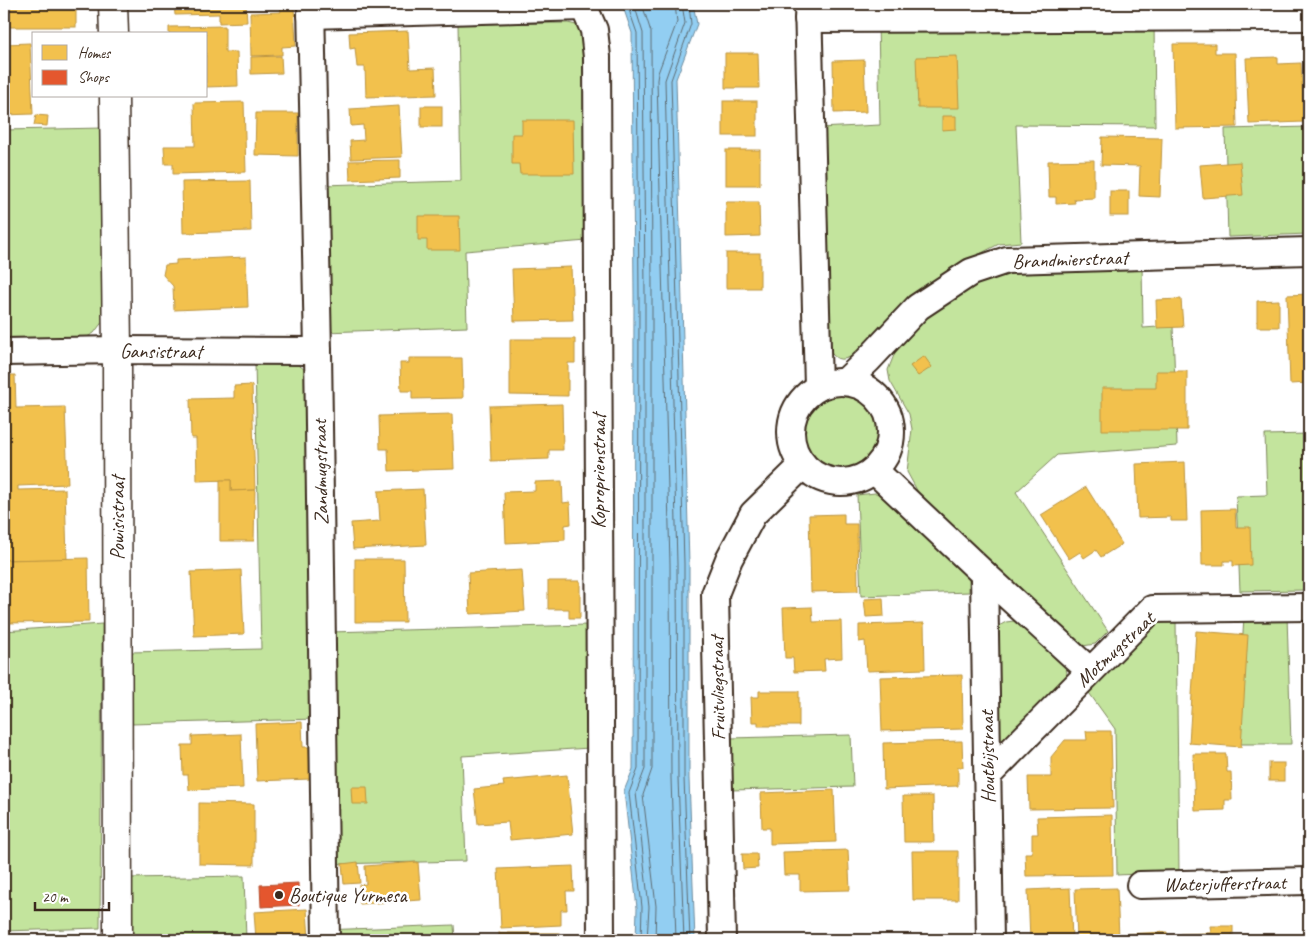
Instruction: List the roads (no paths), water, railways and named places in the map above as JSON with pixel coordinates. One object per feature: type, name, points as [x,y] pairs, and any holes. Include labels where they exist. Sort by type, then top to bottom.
[{"type":"street","points":[[113,4],[114,32]]},
{"type":"street","points":[[311,9],[584,6]]},
{"type":"street","name":"Koproprienstraat","points":[[584,6],[594,30],[597,57],[601,940]]},
{"type":"street","name":"Zandmugstraat","points":[[311,9],[326,940]]},
{"type":"street","points":[[818,387],[808,11],[1309,17]]},
{"type":"street","name":"Powisistraat","points":[[114,98],[117,350],[118,940]]},
{"type":"street","name":"Brandmierstraat","points":[[845,382],[918,307],[971,272],[1007,260],[1309,251]]},
{"type":"street","name":"Gansistraat","points":[[4,352],[117,350],[318,351]]},
{"type":"street","points":[[845,382],[861,386],[876,395],[886,408],[892,425],[892,441],[886,458],[875,471],[864,478],[838,483],[824,480],[813,474],[803,465],[795,452],[791,437],[792,422],[797,408],[806,396],[818,387],[845,382]]},
{"type":"street","name":"Fruitvliegstraat","points":[[722,940],[715,594],[729,559],[753,514],[803,465]]},
{"type":"street","points":[[875,471],[1090,671]]},
{"type":"street","name":"Houtbijstraat","points":[[984,574],[990,940]]},
{"type":"street","name":"Motmugstraat","points":[[987,776],[1152,610],[1309,607]]},
{"type":"street","name":"Waterjufferstraat","points":[[1140,885],[1309,881]]},
{"type":"water","points":[[622,4],[693,4],[697,24],[676,79],[689,564],[689,778],[695,940],[636,940],[637,908],[624,791],[633,769],[634,296],[632,33]]},
{"type":"place","name":"Boutique Yurmesa","points":[[279,895]]}]
